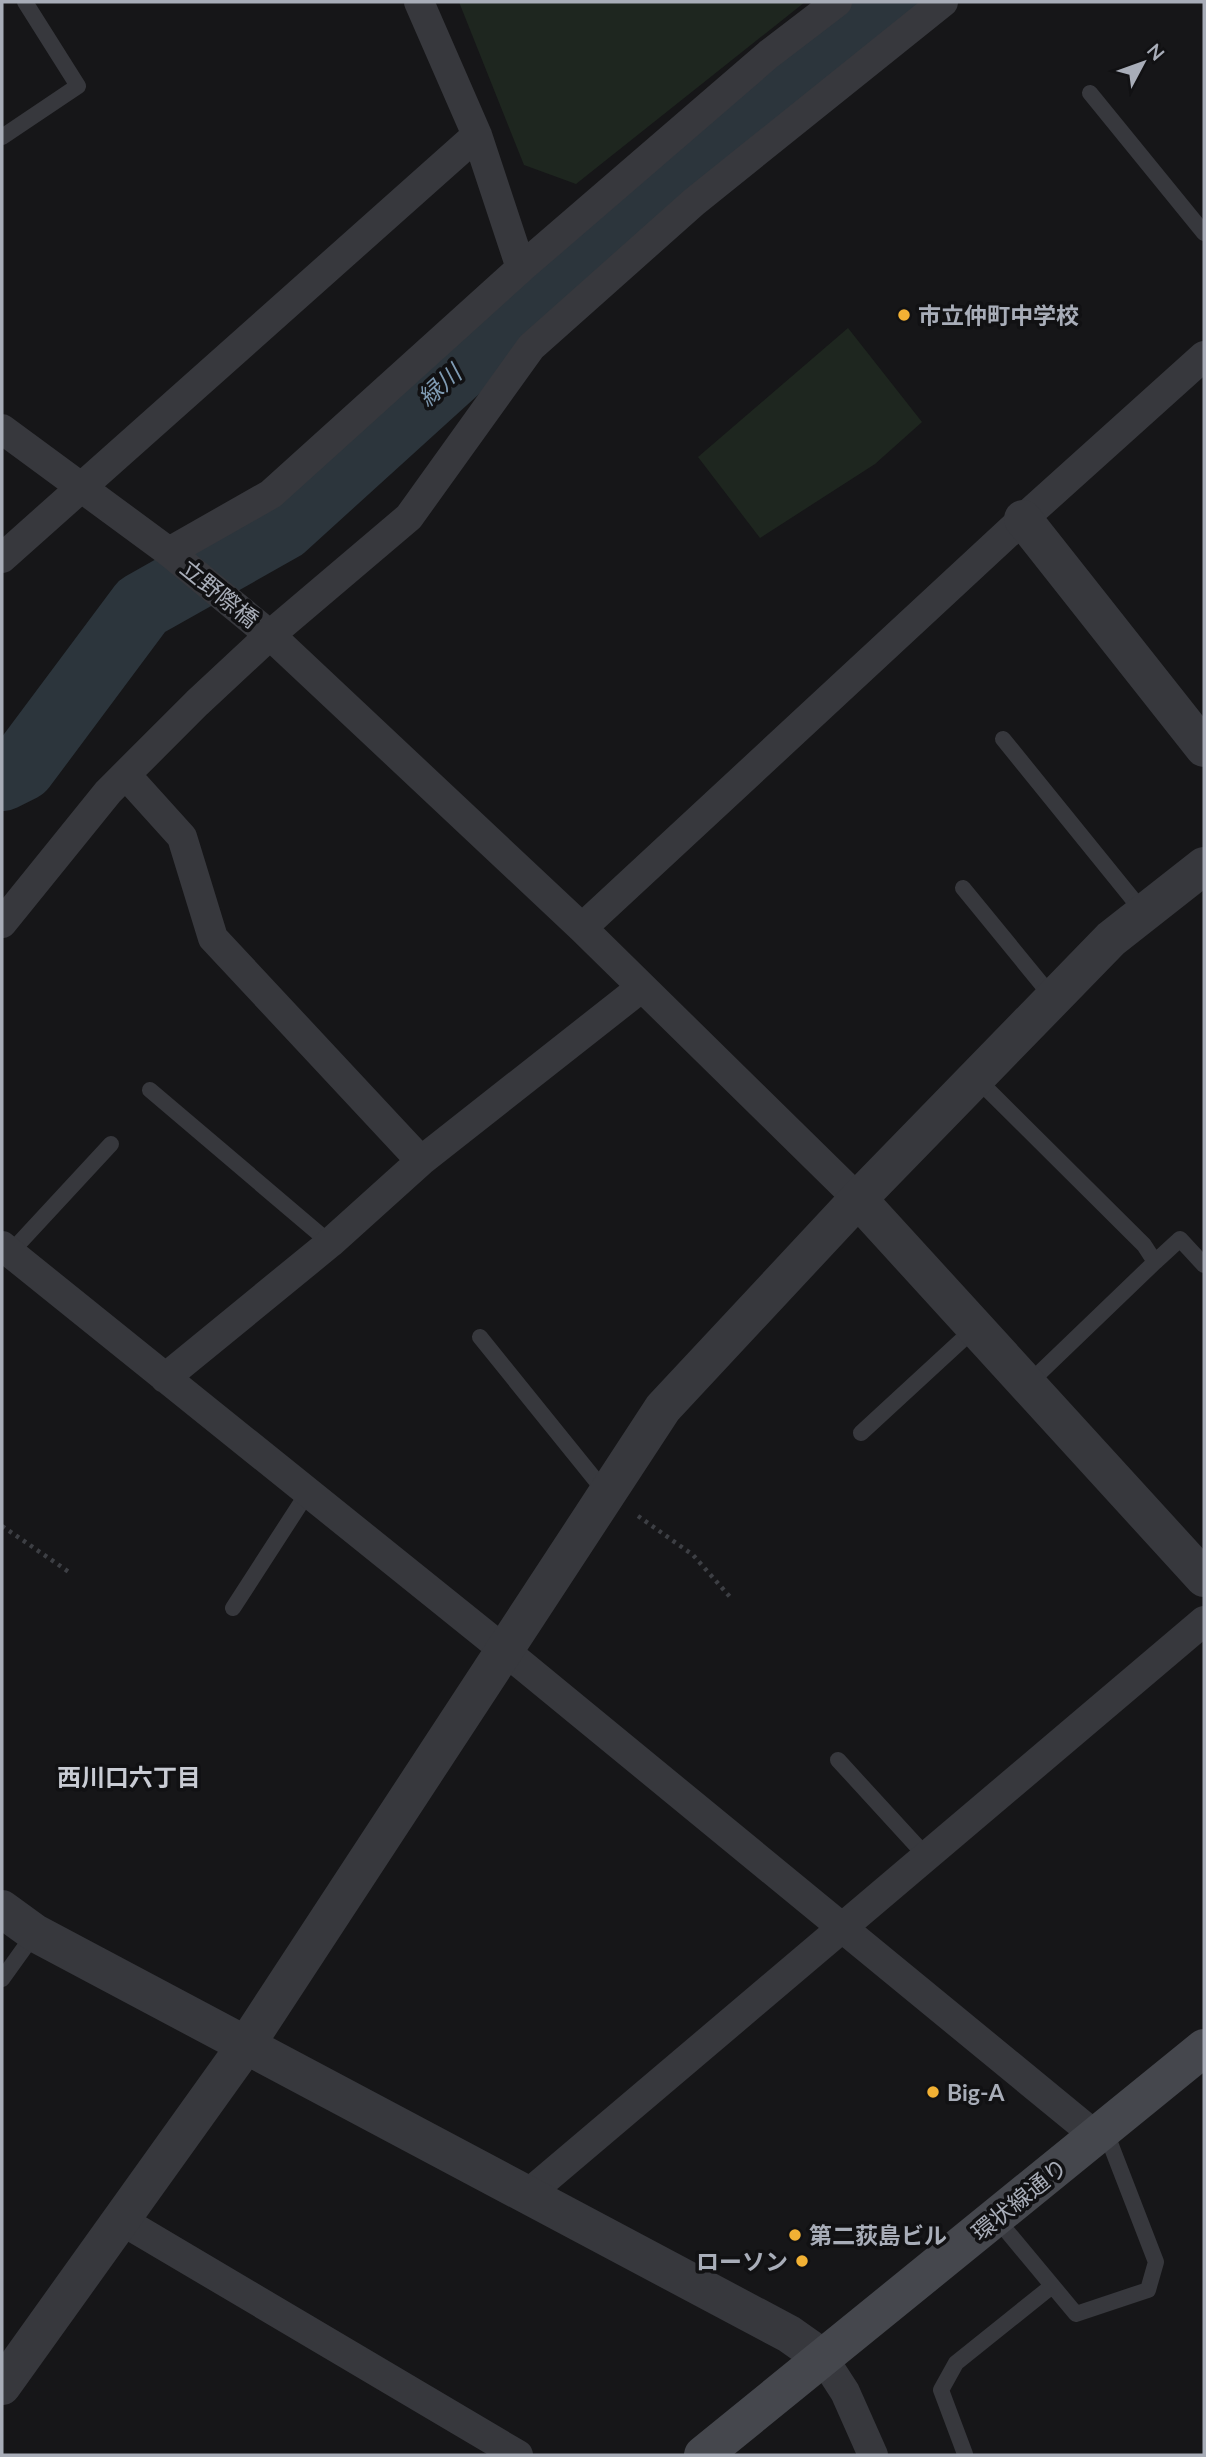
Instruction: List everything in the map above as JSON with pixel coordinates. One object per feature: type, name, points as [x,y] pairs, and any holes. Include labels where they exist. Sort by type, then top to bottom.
[{"type":"main road","name":"環状線通り","points":[[703,2455],[1204,2048]]},
{"type":"street","points":[[419,2],[477,135],[520,268]]},
{"type":"street","points":[[170,553],[271,494],[520,268],[769,54],[837,2]]},
{"type":"street","points":[[2,923],[108,792],[197,703],[269,634],[409,517],[531,347],[694,202],[943,2]]},
{"type":"street","points":[[2,558],[477,135]]},
{"type":"street","points":[[582,928],[1023,519],[1204,356]]},
{"type":"street","name":"立野際橋","points":[[2,429],[170,553],[269,634],[582,928],[858,1199]]},
{"type":"street","points":[[1023,519],[1204,748]]},
{"type":"street","points":[[126,775],[182,837],[213,938],[421,1161]]},
{"type":"street","points":[[2,2386],[246,2045],[663,1408],[858,1199],[1111,939],[1204,866]]},
{"type":"street","points":[[165,1378],[330,1243],[421,1161],[642,987]]},
{"type":"street","points":[[858,1199],[1204,1578]]},
{"type":"street","points":[[6,1249],[1101,2133]]},
{"type":"street","points":[[528,2194],[1204,1620]]},
{"type":"street","points":[[2,1909],[35,1933],[789,2334],[823,2358],[845,2392],[873,2455]]},
{"type":"street","points":[[121,2220],[518,2455]]},
{"type":"lane","points":[[2,137],[78,86],[24,2]]},
{"type":"lane","points":[[1090,93],[1204,233]]},
{"type":"lane","points":[[1003,739],[1144,913]]},
{"type":"lane","points":[[963,888],[1053,998]]},
{"type":"lane","points":[[976,1078],[1144,1245],[1155,1262]]},
{"type":"lane","points":[[150,1090],[330,1243]]},
{"type":"lane","points":[[6,1249],[111,1144]]},
{"type":"lane","points":[[1027,1385],[1180,1239],[1204,1265]]},
{"type":"lane","points":[[861,1433],[975,1328]]},
{"type":"lane","points":[[480,1336],[607,1494]]},
{"type":"lane","points":[[233,1608],[308,1492]]},
{"type":"lane","points":[[838,1760],[926,1856]]},
{"type":"lane","points":[[2,1979],[35,1933]]},
{"type":"lane","points":[[996,2218],[1076,2314],[1148,2290],[1156,2262],[1101,2133]]},
{"type":"lane","points":[[965,2454],[941,2390],[956,2363],[1052,2286]]},
{"type":"path","points":[[607,1494],[693,1555],[731,1598]]},
{"type":"path","points":[[2,1525],[69,1572]]},
{"type":"shaded area","points":[[459,2],[805,2],[576,184],[524,165]]},
{"type":"shaded area","points":[[848,328],[922,422],[875,464],[760,538],[698,457]]},
{"type":"waterway","name":"緑川","points":[[2,777],[22,767],[142,606],[282,527],[596,242],[893,2]]},
{"type":"place","name":"市立仲町中学校","points":[[904,315]]},
{"type":"place","name":"Big-A","points":[[933,2092]]},
{"type":"place","name":"第二荻島ビル","points":[[795,2235]]},
{"type":"place","name":"ローソン","points":[[802,2261]]},
{"type":"district","name":"西川口六丁目","points":[[129,1776]]}]
